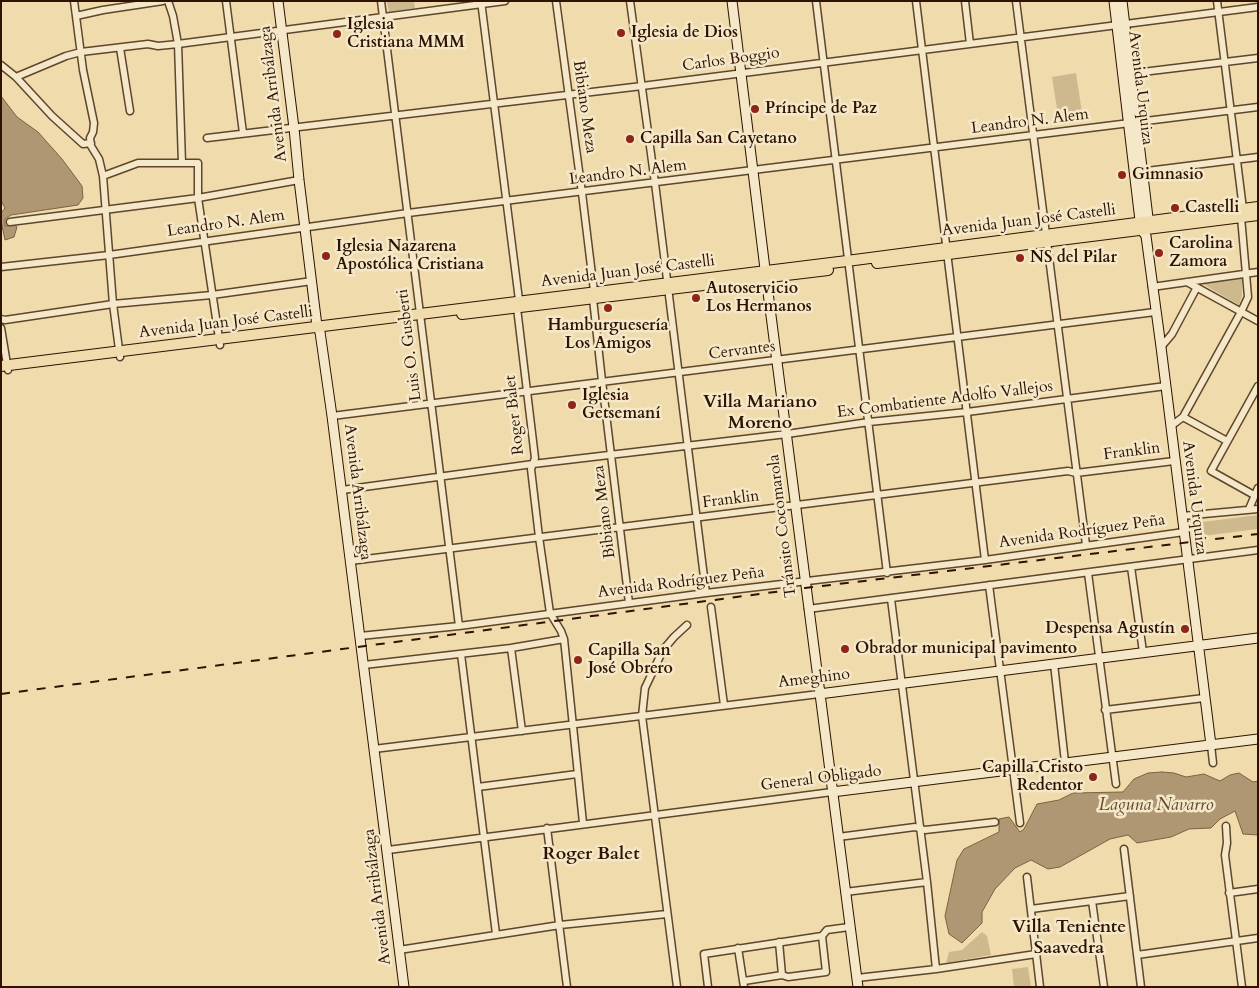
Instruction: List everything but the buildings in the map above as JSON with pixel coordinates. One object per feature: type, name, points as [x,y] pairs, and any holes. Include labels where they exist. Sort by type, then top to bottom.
[{"type":"main road","name":"Avenida Juan José Castelli","points":[[4,368],[1145,227],[1242,213],[1258,207]]},
{"type":"main road","name":"Avenida Juan José Castelli","points":[[1242,213],[1258,215]]},
{"type":"street","points":[[74,1],[83,70],[94,123],[90,138],[99,159],[103,176],[109,255],[120,354]]},
{"type":"street","points":[[76,16],[163,1]]},
{"type":"street","points":[[168,1],[178,44],[182,163]]},
{"type":"street","points":[[226,1],[243,134]]},
{"type":"street","name":"Avenida Arribálzaga","points":[[278,1],[304,227],[342,490],[404,987]]},
{"type":"street","name":"Luis O. Gusberti","points":[[380,1],[460,626]]},
{"type":"street","points":[[16,78],[66,56],[81,52],[148,44],[158,46],[230,38],[382,16],[505,1]]},
{"type":"street","name":"Bibiano Meza","points":[[556,1],[582,192],[602,382],[629,603]]},
{"type":"street","points":[[630,1],[655,183],[706,593]]},
{"type":"street","name":"Tránsito Cocomarola","points":[[732,1],[765,273],[857,983]]},
{"type":"street","points":[[816,1],[887,573]]},
{"type":"street","points":[[916,1],[985,560]]},
{"type":"street","points":[[966,1],[970,44]]},
{"type":"street","points":[[1016,1],[1086,545]]},
{"type":"street","name":"Avenida Urquiza","points":[[1114,1],[1121,24]]},
{"type":"street","name":"Avenida Urquiza","points":[[1122,1],[1121,24],[1126,74],[1213,763]]},
{"type":"street","points":[[1171,426],[1183,417],[1248,297],[1237,160],[1217,1]]},
{"type":"street","name":"Roger Balet","points":[[481,3],[507,202],[535,458],[531,469],[539,537],[550,614],[564,639],[583,823]]},
{"type":"street","name":"Carlos Boggio","points":[[207,138],[642,86],[1258,7]]},
{"type":"street","points":[[120,48],[130,111]]},
{"type":"street","points":[[1126,74],[1258,58]]},
{"type":"street","points":[[1,65],[83,144],[91,144]]},
{"type":"street","name":"Leandro N. Alem","points":[[1,267],[109,255],[408,213],[1258,107]]},
{"type":"street","points":[[1139,172],[1258,157]]},
{"type":"street","points":[[103,176],[138,163],[198,163],[198,198],[203,241],[219,342]]},
{"type":"street","points":[[10,222],[198,198],[299,180]]},
{"type":"street","points":[[1152,287],[1258,272]]},
{"type":"street","points":[[1,318],[5,320],[22,318],[114,304],[212,295],[312,281]]},
{"type":"street","points":[[1187,282],[1196,289],[1258,322]]},
{"type":"street","points":[[1161,347],[1172,334],[1196,289]]},
{"type":"street","name":"Cervantes","points":[[332,416],[1155,312]]},
{"type":"street","points":[[1,328],[4,368]]},
{"type":"street","name":"Ex Combatiente Adolfo Vallejos","points":[[342,490],[533,464],[1166,386]]},
{"type":"street","points":[[1254,495],[1211,472],[1258,386]]},
{"type":"street","points":[[1183,417],[1227,441]]},
{"type":"street","name":"Franklin","points":[[350,561],[1068,471],[1076,472],[1174,461]]},
{"type":"street","points":[[1249,510],[1258,488]]},
{"type":"street","name":"Avenida Rodríguez Peña","points":[[1182,516],[1258,509]]},
{"type":"street","name":"Avenida Rodríguez Peña","points":[[360,636],[460,626],[706,593],[887,573],[1184,532]]},
{"type":"street","points":[[808,609],[1258,550]]},
{"type":"street","points":[[1131,567],[1143,652]]},
{"type":"street","points":[[1088,572],[1111,758],[1116,784]]},
{"type":"street","points":[[989,585],[1020,823]]},
{"type":"street","points":[[890,599],[927,882],[936,969]]},
{"type":"street","points":[[711,607],[724,705]]},
{"type":"street","points":[[677,987],[642,716],[645,688],[660,658],[674,638],[687,626]]},
{"type":"street","name":"Ameghino","points":[[374,749],[522,732],[1258,638]]},
{"type":"street","points":[[364,665],[511,648],[564,639]]},
{"type":"street","points":[[511,648],[522,732]]},
{"type":"street","points":[[461,654],[496,934]]},
{"type":"street","points":[[1054,664],[1065,762]]},
{"type":"street","points":[[1105,710],[1204,698]]},
{"type":"street","name":"General Obligado","points":[[388,850],[583,823],[1258,739]]},
{"type":"street","points":[[478,787],[577,774]]},
{"type":"street","points":[[838,837],[915,827],[925,830],[995,822]]},
{"type":"street","points":[[1226,826],[1227,842],[1225,855],[1242,987]]},
{"type":"street","points":[[547,828],[568,987]]},
{"type":"street","points":[[1124,849],[1141,987]]},
{"type":"street","points":[[1027,877],[1040,987]]},
{"type":"street","points":[[845,892],[927,882]]},
{"type":"street","points":[[1229,893],[1258,889]]},
{"type":"street","points":[[1031,909],[1130,896]]},
{"type":"street","points":[[1092,902],[1104,987]]},
{"type":"street","points":[[399,950],[560,925],[667,914]]},
{"type":"street","points":[[708,987],[704,954],[822,936],[827,930],[849,927]]},
{"type":"street","points":[[738,948],[744,984],[782,975],[788,977],[826,972],[822,936]]},
{"type":"street","points":[[1137,955],[1258,938]]},
{"type":"street","points":[[779,942],[782,975]]},
{"type":"street","points":[[857,983],[1036,954]]},
{"type":"shaded area","points":[[414,1],[415,8],[389,12],[387,2]]},
{"type":"shaded area","points":[[1076,73],[1083,119],[1059,122],[1052,77]]},
{"type":"shaded area","points":[[1242,278],[1242,295],[1239,305],[1201,283]]},
{"type":"shaded area","points":[[1258,515],[1258,529],[1195,537],[1194,523]]},
{"type":"shaded area","points":[[982,932],[987,936],[991,955],[946,963],[949,952],[962,950]]},
{"type":"shaded area","points":[[1028,967],[1031,987],[1014,987],[1012,969]]},
{"type":"water","points":[[1,96],[17,117],[38,132],[62,159],[82,186],[83,198],[78,205],[11,215],[5,219],[5,226],[14,225],[17,227],[14,237],[5,240],[1,221],[1,213],[5,208],[1,201]]},
{"type":"water","name":"Laguna Navarro","points":[[1162,772],[1186,777],[1204,774],[1220,781],[1230,775],[1239,773],[1253,782],[1258,781],[1258,835],[1243,834],[1235,811],[1220,819],[1211,828],[1189,829],[1171,837],[1137,843],[1128,835],[1110,839],[1060,867],[1048,869],[1031,860],[1015,868],[995,889],[982,912],[982,923],[962,943],[949,934],[945,916],[957,860],[964,849],[999,832],[999,819],[1009,817],[1020,832],[1024,829],[1037,804],[1059,800],[1073,793],[1123,792],[1134,779],[1148,773]]},
{"type":"railway","points":[[1,694],[805,588],[1258,534]]},
{"type":"place","name":"Iglesia de Dios","points":[[621,33]]},
{"type":"place","name":"Iglesia Cristiana MMM","points":[[337,34]]},
{"type":"place","name":"Príncipe de Paz","points":[[755,109]]},
{"type":"place","name":"Capilla San Cayetano","points":[[630,139]]},
{"type":"place","name":"Gimnasio","points":[[1122,175]]},
{"type":"place","name":"Castelli","points":[[1175,208]]},
{"type":"place","name":"Carolina Zamora","points":[[1159,253]]},
{"type":"place","name":"Iglesia Nazarena Apostólica Cristiana","points":[[326,256]]},
{"type":"place","name":"NS del Pilar","points":[[1020,258]]},
{"type":"place","name":"Autoservicio Los Hermanos","points":[[696,298]]},
{"type":"place","name":"Hamburguesería Los Amigos","points":[[608,308]]},
{"type":"place","name":"Iglesia Getsemaní","points":[[572,405]]},
{"type":"place","name":"Despensa Agustín","points":[[1185,629]]},
{"type":"place","name":"Obrador municipal pavimento","points":[[845,649]]},
{"type":"place","name":"Capilla San José Obrero","points":[[578,660]]},
{"type":"place","name":"Capilla Cristo Redentor","points":[[1093,777]]},
{"type":"district","name":"Villa Mariano Moreno","points":[[760,413]]},
{"type":"district","name":"Roger Balet","points":[[591,855]]},
{"type":"district","name":"Villa Teniente Saavedra","points":[[1069,938]]}]
